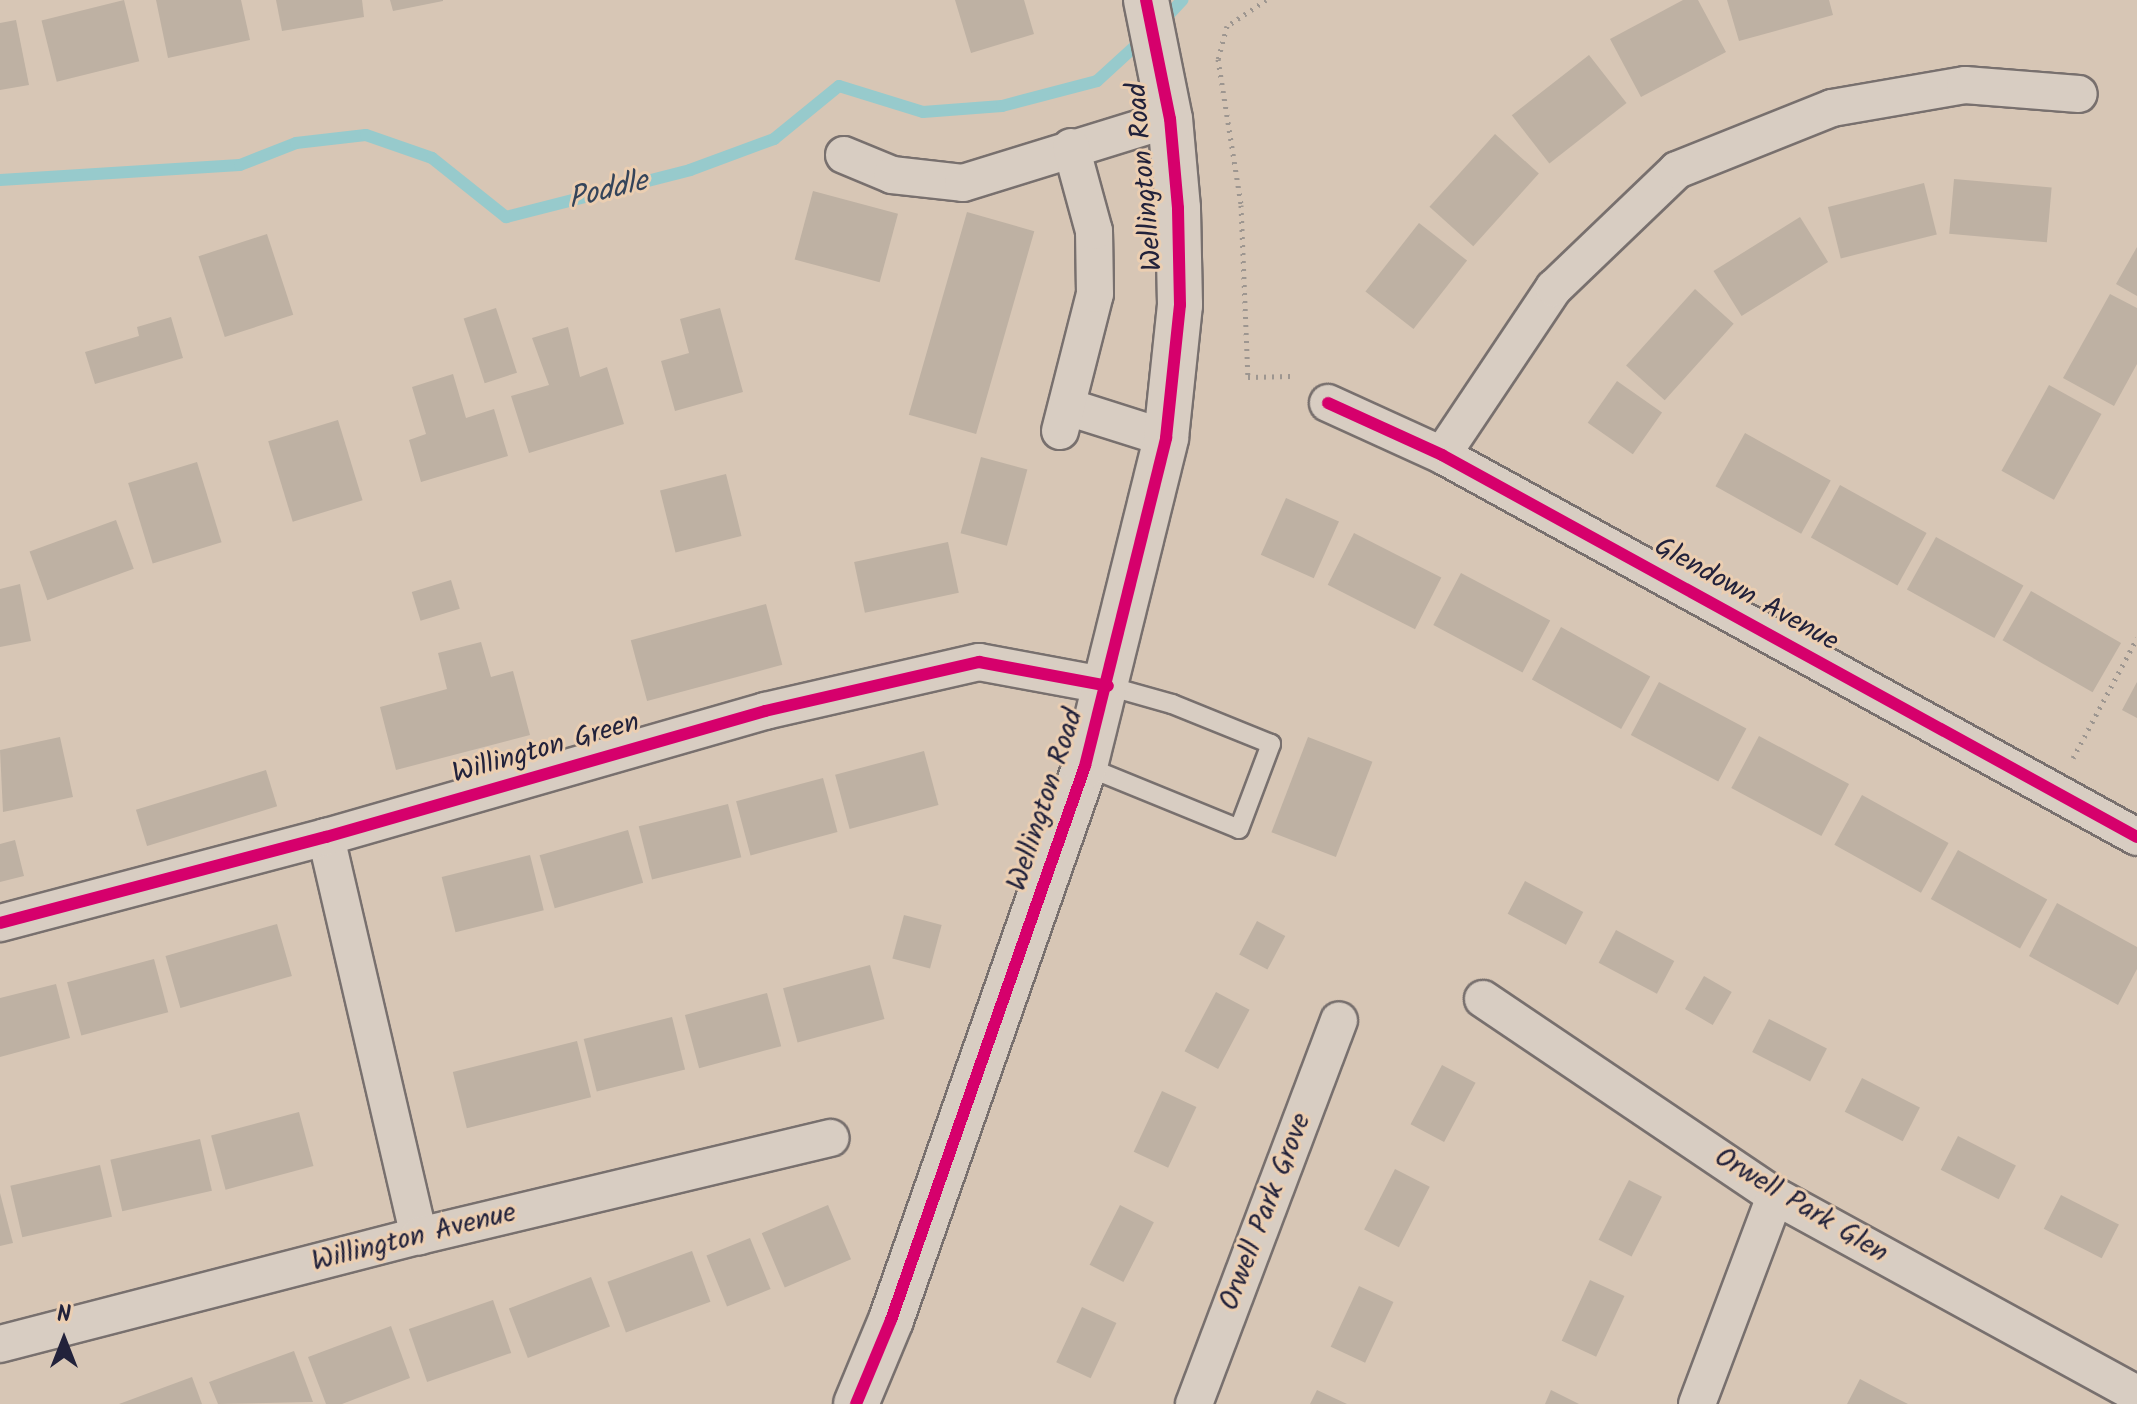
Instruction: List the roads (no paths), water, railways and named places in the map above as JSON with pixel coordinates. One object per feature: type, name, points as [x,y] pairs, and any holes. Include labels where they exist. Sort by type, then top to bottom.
[{"type":"street","name":"Wellington Road","points":[[856,1404],[1085,766],[1108,686],[1166,438],[1180,305],[1166,100],[1146,0]]},
{"type":"street","points":[[1442,455],[1554,288],[1677,170],[1832,108],[1965,85],[2079,94]]},
{"type":"street","name":"Wellington Road","points":[[844,155],[892,175],[963,183],[1071,147],[1166,100]]},
{"type":"street","name":"Wellington Road","points":[[1071,147],[1094,231],[1095,294],[1064,419],[1166,438]]},
{"type":"street","name":"Glendown Avenue","points":[[1328,403],[1442,455],[2137,837]]},
{"type":"street","name":"Willington Green","points":[[0,923],[326,837],[765,711],[979,662],[1108,686]]},
{"type":"street","points":[[326,837],[419,1236]]},
{"type":"street","name":"Orwell Park Glen","points":[[1483,999],[1775,1196],[2131,1391]]},
{"type":"street","name":"Orwell Park Grove","points":[[1194,1404],[1339,1020]]},
{"type":"street","name":"Willington Avenue","points":[[0,1344],[419,1236],[830,1138]]},
{"type":"street","points":[[1697,1404],[1775,1196]]},
{"type":"lane","points":[[1085,766],[1239,829],[1271,744],[1172,704],[1108,686]]},
{"type":"waterway","name":"Poddle","points":[[1160,24],[1182,0]]},
{"type":"waterway","name":"Poddle","points":[[0,180],[240,165],[296,143],[366,135],[432,158],[506,217],[690,170],[774,139],[839,86],[923,112],[1002,106],[1097,81],[1143,39]]}]
